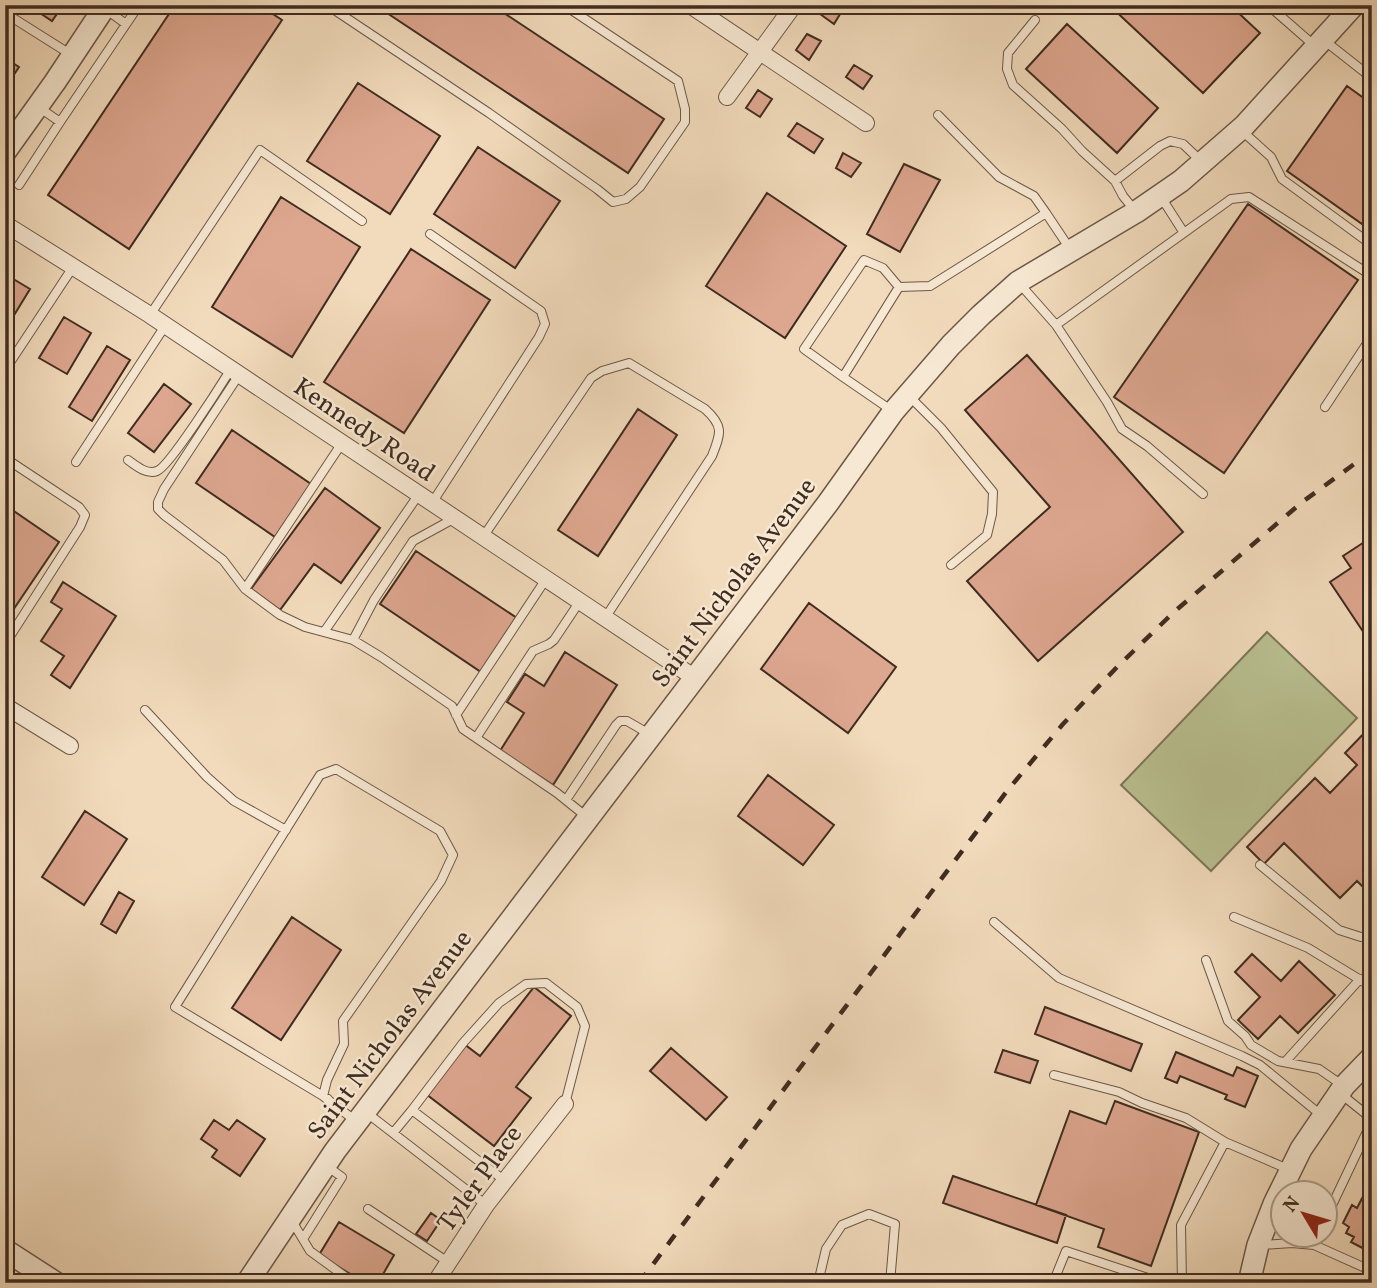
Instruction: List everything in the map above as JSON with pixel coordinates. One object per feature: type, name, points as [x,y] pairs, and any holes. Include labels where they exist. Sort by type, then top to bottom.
[{"type":"street","points":[[690,5],[866,123]]},
{"type":"street","points":[[727,97],[794,5]]},
{"type":"street","name":"Saint Nicholas Avenue","points":[[247,1283],[290,1219],[334,1171],[361,1116],[828,503],[907,395],[951,345],[1018,282],[1136,212],[1181,181],[1240,129],[1354,5]]},
{"type":"street","points":[[5,152],[105,7]]},
{"type":"street","name":"Kennedy Road","points":[[5,223],[235,372],[695,678]]},
{"type":"street","points":[[5,706],[70,746]]},
{"type":"street","points":[[1249,1283],[1258,1245],[1301,1149],[1342,1089],[1372,1057]]},
{"type":"street","name":"Tyler Place","points":[[435,1283],[486,1205],[565,1104]]},
{"type":"street","points":[[7,1256],[56,1283]]},
{"type":"lane","points":[[19,186],[139,5]]},
{"type":"lane","points":[[327,5],[489,113],[613,202],[626,199],[640,187],[685,122],[685,108],[678,81],[564,5]]},
{"type":"lane","points":[[1268,5],[1372,78]]},
{"type":"lane","points":[[105,7],[126,24]]},
{"type":"lane","points":[[5,13],[72,56]]},
{"type":"lane","points":[[1035,20],[1008,53],[1007,69],[1013,85],[1115,181],[1136,212]]},
{"type":"lane","points":[[37,107],[60,122]]},
{"type":"lane","points":[[938,115],[999,177],[1034,196],[1070,250]]},
{"type":"lane","points":[[1240,129],[1270,157],[1282,179],[1372,245]]},
{"type":"lane","points":[[1115,181],[1160,145],[1170,141],[1183,144],[1202,162]]},
{"type":"lane","points":[[150,316],[260,150],[362,221]]},
{"type":"lane","points":[[1159,195],[1184,233]]},
{"type":"lane","points":[[1056,325],[1231,199],[1249,197],[1372,276]]},
{"type":"lane","points":[[899,287],[930,286],[1046,213]]},
{"type":"lane","points":[[324,632],[425,499],[539,337],[545,324],[541,311],[430,234]]},
{"type":"lane","points":[[893,412],[804,349],[864,260],[883,268],[899,287]]},
{"type":"lane","points":[[5,370],[73,266]]},
{"type":"lane","points":[[1018,282],[1056,325],[1122,429],[1147,446],[1203,494]]},
{"type":"lane","points":[[843,377],[899,287]]},
{"type":"lane","points":[[76,462],[165,326]]},
{"type":"lane","points":[[1325,407],[1372,336]]},
{"type":"lane","points":[[483,537],[591,379],[603,371],[629,363],[705,409],[720,429],[712,456],[605,618]]},
{"type":"lane","points":[[128,460],[149,472],[162,469],[235,372]]},
{"type":"lane","points":[[235,372],[164,489],[158,509],[223,560],[245,589],[280,615],[305,627],[353,640],[381,657],[452,706],[463,729],[588,818]]},
{"type":"lane","points":[[907,395],[941,428],[993,492],[987,535],[951,565]]},
{"type":"lane","points":[[245,589],[342,443]]},
{"type":"lane","points":[[5,458],[79,507],[85,515],[5,644]]},
{"type":"lane","points":[[353,640],[374,600],[413,541],[455,518]]},
{"type":"lane","points":[[456,715],[546,579]]},
{"type":"lane","points":[[476,738],[533,651],[554,640],[580,601]]},
{"type":"lane","points":[[145,710],[207,777],[234,801],[286,830]]},
{"type":"lane","points":[[566,800],[620,721],[628,721],[651,735]]},
{"type":"lane","points":[[328,1099],[323,1096],[327,1080],[344,1044],[343,1021],[442,881],[453,855],[440,831],[336,769],[320,775],[175,1007],[328,1099],[393,1133],[486,1205]]},
{"type":"lane","points":[[1260,865],[1339,930],[1370,940]]},
{"type":"lane","points":[[1234,917],[1308,948],[1372,987]]},
{"type":"lane","points":[[994,922],[1059,978],[1242,1056],[1259,1065],[1323,1116]]},
{"type":"lane","points":[[1370,940],[1367,932],[1372,926]]},
{"type":"lane","points":[[1206,960],[1228,1021],[1251,1045],[1278,1061],[1320,1069],[1372,1120],[1338,1194]]},
{"type":"lane","points":[[1285,1062],[1360,979]]},
{"type":"lane","points":[[393,1133],[463,1043],[499,1003],[526,984],[546,983],[577,1007],[585,1026],[565,1104]]},
{"type":"lane","points":[[1054,1075],[1119,1092],[1186,1118],[1224,1142],[1291,1170]]},
{"type":"lane","points":[[412,1110],[505,1181]]},
{"type":"lane","points":[[1362,1141],[1372,1145]]},
{"type":"lane","points":[[1182,1283],[1181,1225],[1224,1142]]},
{"type":"lane","points":[[303,1239],[334,1171]]},
{"type":"lane","points":[[368,1209],[448,1262]]},
{"type":"lane","points":[[818,1283],[826,1249],[842,1225],[869,1214],[895,1224],[891,1283]]},
{"type":"lane","points":[[290,1219],[310,1251],[354,1283]]},
{"type":"lane","points":[[1258,1245],[1268,1244]]},
{"type":"lane","points":[[1325,1250],[1372,1271]]},
{"type":"lane","points":[[1053,1283],[1066,1251],[1163,1283]]},
{"type":"green space","points":[[1267,632],[1357,718],[1211,871],[1121,785]]},
{"type":"building","points":[[28,5],[63,5],[52,21]]},
{"type":"building","points":[[175,5],[259,5],[282,20],[129,249],[48,195]]},
{"type":"building","points":[[375,5],[492,5],[664,119],[628,173]]},
{"type":"building","points":[[825,5],[845,6],[834,24],[820,14]]},
{"type":"building","points":[[1109,5],[1230,5],[1260,33],[1203,93]]},
{"type":"building","points":[[1067,24],[1158,108],[1117,153],[1026,69]]},
{"type":"building","points":[[807,34],[821,41],[809,60],[796,50]]},
{"type":"building","points":[[5,58],[19,67],[5,88]]},
{"type":"building","points":[[854,65],[872,76],[863,89],[846,77]]},
{"type":"building","points":[[358,83],[440,136],[390,214],[307,161]]},
{"type":"building","points":[[1347,86],[1372,104],[1372,231],[1287,171]]},
{"type":"building","points":[[758,90],[772,99],[760,117],[746,108]]},
{"type":"building","points":[[797,123],[823,139],[814,153],[788,136]]},
{"type":"building","points":[[478,147],[560,201],[515,268],[434,214]]},
{"type":"building","points":[[843,153],[861,163],[851,177],[836,168]]},
{"type":"building","points":[[904,164],[940,180],[900,252],[867,234]]},
{"type":"building","points":[[767,193],[846,246],[785,338],[706,286]]},
{"type":"building","points":[[281,197],[360,247],[292,357],[212,307]]},
{"type":"building","points":[[1248,204],[1358,280],[1224,473],[1114,397]]},
{"type":"building","points":[[411,249],[490,300],[404,433],[324,382]]},
{"type":"building","points":[[5,274],[30,289],[5,330]]},
{"type":"building","points":[[64,317],[91,333],[67,374],[39,358]]},
{"type":"building","points":[[107,346],[130,360],[92,421],[69,407]]},
{"type":"building","points":[[1027,355],[1183,532],[1038,661],[967,581],[1050,507],[965,410]]},
{"type":"building","points":[[164,384],[191,404],[154,452],[128,433]]},
{"type":"building","points":[[638,409],[677,435],[598,556],[558,530]]},
{"type":"building","points":[[232,430],[311,484],[275,537],[196,483]]},
{"type":"building","points":[[325,488],[380,528],[341,583],[314,564],[280,610],[251,589]]},
{"type":"building","points":[[5,505],[59,542],[5,622]]},
{"type":"building","points":[[1372,537],[1372,645],[1330,582],[1351,568],[1343,556]]},
{"type":"building","points":[[416,551],[517,618],[481,672],[380,604]]},
{"type":"building","points":[[63,582],[116,616],[70,688],[51,675],[64,656],[41,641],[62,609],[51,602]]},
{"type":"building","points":[[809,603],[896,667],[848,733],[761,669]]},
{"type":"building","points":[[565,652],[617,685],[553,785],[500,751],[524,713],[507,702],[525,674],[544,686]]},
{"type":"building","points":[[1371,726],[1372,889],[1369,893],[1357,881],[1340,898],[1284,843],[1264,864],[1247,847],[1315,778],[1330,793],[1357,765],[1345,753]]},
{"type":"building","points":[[768,775],[834,825],[803,865],[738,816]]},
{"type":"building","points":[[85,811],[127,839],[84,905],[42,877]]},
{"type":"building","points":[[119,892],[134,901],[116,933],[101,924]]},
{"type":"building","points":[[292,917],[341,950],[281,1040],[232,1008]]},
{"type":"building","points":[[1252,954],[1281,981],[1299,961],[1335,995],[1298,1033],[1280,1016],[1258,1039],[1238,1020],[1260,997],[1235,972]]},
{"type":"building","points":[[534,987],[571,1016],[516,1087],[531,1098],[494,1146],[426,1094],[464,1044],[480,1056]]},
{"type":"building","points":[[1045,1007],[1142,1044],[1131,1071],[1035,1034]]},
{"type":"building","points":[[671,1048],[727,1097],[706,1120],[650,1071]]},
{"type":"building","points":[[1003,1050],[1038,1061],[1030,1083],[995,1072]]},
{"type":"building","points":[[1176,1052],[1233,1076],[1237,1067],[1258,1076],[1245,1107],[1225,1099],[1227,1095],[1180,1076],[1177,1083],[1165,1078]]},
{"type":"building","points":[[1115,1101],[1199,1132],[1151,1266],[1098,1247],[1104,1229],[1036,1205],[1070,1111],[1106,1124]]},
{"type":"building","points":[[214,1120],[229,1130],[237,1120],[265,1139],[240,1176],[212,1157],[217,1150],[201,1139]]},
{"type":"building","points":[[1372,1167],[1372,1253],[1351,1242],[1354,1237],[1346,1233],[1349,1227],[1343,1223],[1352,1205],[1357,1208],[1370,1183],[1364,1180]]},
{"type":"building","points":[[953,1176],[1066,1215],[1057,1243],[943,1203]]},
{"type":"building","points":[[431,1213],[441,1220],[427,1241],[416,1234]]},
{"type":"building","points":[[339,1222],[394,1255],[378,1283],[365,1283],[319,1255]]},
{"type":"railway","points":[[639,1283],[1007,791],[1063,724],[1174,612],[1301,503],[1372,451]]}]
